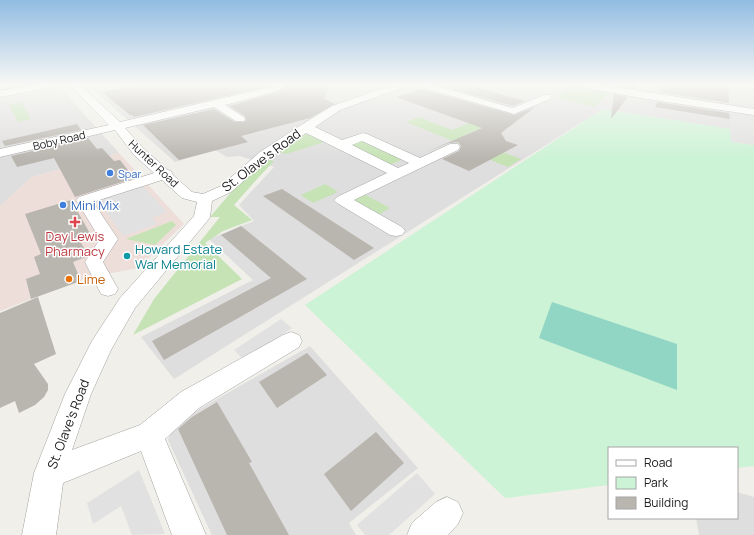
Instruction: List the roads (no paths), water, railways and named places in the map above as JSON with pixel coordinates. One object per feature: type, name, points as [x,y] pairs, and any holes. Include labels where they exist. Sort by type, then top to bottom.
[{"type":"street","name":"Hunter Road","points":[[100,109],[117,126],[139,152],[166,174],[187,195],[205,199]]},
{"type":"street","name":"Boby Road","points":[[0,153],[194,109]]},
{"type":"street","points":[[224,109],[240,119]]},
{"type":"street","name":"St. Olave's Road","points":[[39,535],[49,473],[78,394],[100,348],[127,303],[202,217],[205,199],[226,189],[265,155],[302,129],[335,109]]},
{"type":"street","points":[[476,109],[495,115],[506,110],[514,111],[519,109]]},
{"type":"street","points":[[734,109],[754,112]]},
{"type":"street","points":[[302,129],[312,130],[397,173]]},
{"type":"street","points":[[341,145],[364,137],[419,163]]},
{"type":"street","points":[[396,231],[342,200],[454,147]]},
{"type":"street","points":[[108,289],[94,262],[109,239],[84,200],[166,174]]},
{"type":"street","points":[[49,473],[149,435],[190,400],[291,341]]},
{"type":"street","points":[[149,435],[189,535]]},
{"type":"street","points":[[424,535],[447,513]]},
{"type":"place","name":"Spar","points":[[110,173]]},
{"type":"place","name":"Mini Mix","points":[[63,205]]},
{"type":"place","name":"Day Lewis Pharmacy","points":[[75,222]]},
{"type":"place","name":"Howard Estate War Memorial","points":[[127,256]]},
{"type":"place","name":"Lime","points":[[69,279]]}]
